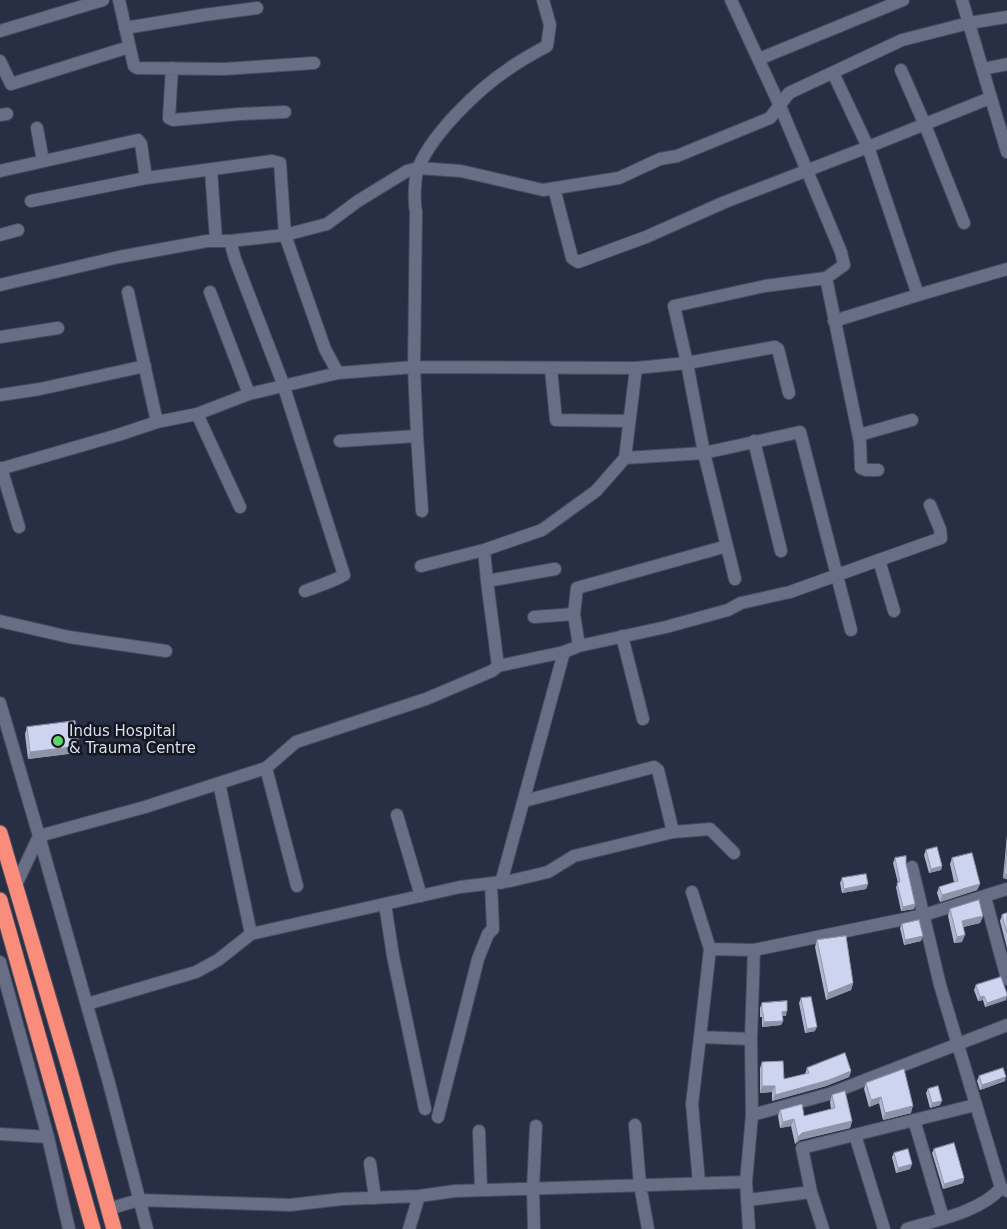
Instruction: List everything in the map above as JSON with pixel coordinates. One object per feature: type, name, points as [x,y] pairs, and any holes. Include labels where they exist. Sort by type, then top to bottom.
[{"type":"highway","points":[[0,833],[71,1074],[114,1229]]},
{"type":"highway","points":[[0,900],[93,1229]]},
{"type":"street","points":[[0,31],[103,0]]},
{"type":"street","points":[[119,0],[134,66],[137,68],[224,69],[314,64]]},
{"type":"street","points":[[422,511],[414,367],[416,212],[414,204],[418,168],[442,129],[472,98],[509,68],[546,46],[550,25],[543,0]]},
{"type":"street","points":[[731,0],[780,106],[841,252],[844,265],[826,278],[765,286],[674,306],[704,453],[735,579]]},
{"type":"street","points":[[759,59],[903,0]]},
{"type":"street","points":[[962,0],[1007,152]]},
{"type":"street","points":[[125,28],[204,14],[257,8]]},
{"type":"street","points":[[0,285],[119,257],[216,240],[230,241],[285,235],[327,224],[358,201],[407,171],[418,168],[461,171],[542,190],[619,178],[660,159],[677,156],[770,118],[789,93],[902,40],[969,23],[1007,17]]},
{"type":"street","points":[[0,61],[11,84],[129,47]]},
{"type":"street","points":[[983,69],[1007,64]]},
{"type":"street","points":[[172,68],[169,103],[170,118],[173,120],[285,112]]},
{"type":"street","points":[[901,70],[964,223]]},
{"type":"street","points":[[833,73],[868,148],[918,294]]},
{"type":"street","points":[[554,188],[572,258],[578,262],[646,238],[725,202],[868,148],[990,98]]},
{"type":"street","points":[[37,128],[43,161]]},
{"type":"street","points":[[0,171],[138,140],[141,144],[146,178]]},
{"type":"street","points":[[31,201],[146,178],[272,161],[280,163],[285,235],[325,349],[338,373]]},
{"type":"street","points":[[211,170],[216,240]]},
{"type":"street","points":[[0,235],[18,230]]},
{"type":"street","points":[[230,241],[235,260],[283,386],[344,575],[335,581],[326,582],[305,591]]},
{"type":"street","points":[[834,321],[918,294],[1007,269]]},
{"type":"street","points":[[826,278],[859,435],[861,468],[878,470]]},
{"type":"street","points":[[128,292],[157,422]]},
{"type":"street","points":[[210,292],[249,394]]},
{"type":"street","points":[[0,337],[58,328]]},
{"type":"street","points":[[19,526],[0,469],[118,436],[157,422],[198,414],[249,394],[338,373],[414,367],[636,368],[687,363],[744,351],[775,347],[778,349],[789,393]]},
{"type":"street","points":[[0,395],[40,389],[145,366]]},
{"type":"street","points":[[421,566],[484,550],[542,530],[596,491],[625,458],[636,368]]},
{"type":"street","points":[[550,369],[556,420],[629,421]]},
{"type":"street","points":[[198,414],[240,507]]},
{"type":"street","points":[[859,435],[912,420]]},
{"type":"street","points":[[625,458],[704,453],[800,432],[851,630]]},
{"type":"street","points":[[340,441],[417,436]]},
{"type":"street","points":[[754,441],[781,551]]},
{"type":"street","points":[[15,887],[39,836],[145,807],[266,768],[296,742],[426,699],[498,666],[564,652],[579,646],[666,627],[728,610],[741,603],[790,592],[940,538],[940,529],[930,505]]},
{"type":"street","points":[[579,646],[574,614],[577,588],[727,546]]},
{"type":"street","points":[[484,550],[498,666]]},
{"type":"street","points":[[880,560],[894,611]]},
{"type":"street","points":[[487,581],[555,569]]},
{"type":"street","points":[[534,617],[574,614]]},
{"type":"street","points":[[0,621],[69,637],[166,651]]},
{"type":"street","points":[[622,636],[643,719]]},
{"type":"street","points":[[438,1117],[478,959],[488,934],[493,929],[498,883],[524,801],[564,652]]},
{"type":"street","points":[[0,703],[87,1004],[147,1229]]},
{"type":"street","points":[[524,801],[654,767],[658,770],[673,832]]},
{"type":"street","points":[[266,768],[297,886]]},
{"type":"street","points":[[219,783],[251,934]]},
{"type":"street","points":[[397,815],[421,896]]},
{"type":"street","points":[[87,1004],[196,972],[218,960],[251,934],[460,887],[498,883],[548,872],[574,856],[673,832],[710,829],[734,853]]},
{"type":"street","points":[[908,1229],[980,1205],[1004,1190],[940,985],[912,867]]},
{"type":"street","points":[[710,949],[754,950],[924,915],[1007,889]]},
{"type":"street","points":[[692,892],[710,949],[692,1104],[699,1183]]},
{"type":"street","points":[[985,897],[1007,979]]},
{"type":"street","points":[[385,904],[395,966],[425,1109]]},
{"type":"street","points":[[749,1229],[746,1182],[752,1115],[751,1039],[754,950]]},
{"type":"street","points":[[0,962],[48,1137],[69,1229]]},
{"type":"street","points":[[752,1115],[829,1094],[1007,1024]]},
{"type":"street","points":[[700,1037],[751,1039]]},
{"type":"street","points":[[823,1229],[802,1148],[976,1105]]},
{"type":"street","points":[[914,1120],[944,1218]]},
{"type":"street","points":[[635,1124],[640,1185],[648,1229]]},
{"type":"street","points":[[534,1229],[533,1188],[536,1126]]},
{"type":"street","points":[[478,1131],[481,1190]]},
{"type":"street","points":[[0,1134],[48,1137]]},
{"type":"street","points":[[856,1135],[884,1229]]},
{"type":"street","points":[[370,1163],[375,1198]]},
{"type":"street","points":[[108,1209],[139,1200],[290,1205],[342,1199],[419,1196],[456,1191],[746,1182]]},
{"type":"street","points":[[748,1200],[812,1192]]},
{"type":"street","points":[[409,1229],[419,1196]]},
{"type":"building","points":[[75,721],[79,746],[30,752],[27,727]]},
{"type":"building","points":[[937,847],[942,866],[931,869],[926,850]]},
{"type":"building","points":[[1007,847],[1007,874],[1005,874]]},
{"type":"building","points":[[972,853],[980,884],[942,895],[939,887],[958,881],[952,858]]},
{"type":"building","points":[[906,856],[915,904],[903,907],[897,883],[900,882],[895,858]]},
{"type":"building","points":[[866,874],[868,884],[844,889],[842,878]]},
{"type":"building","points":[[979,900],[983,916],[962,921],[965,935],[957,937],[950,909]]},
{"type":"building","points":[[1007,913],[1007,933],[1002,915]]},
{"type":"building","points":[[919,920],[923,936],[905,940],[902,924]]},
{"type":"building","points":[[846,936],[853,983],[828,993],[817,940]]},
{"type":"building","points":[[1001,977],[1007,996],[987,1003],[984,996],[980,997],[976,985]]},
{"type":"building","points":[[811,997],[817,1027],[807,1029],[801,998]]},
{"type":"building","points":[[787,1001],[787,1011],[782,1012],[783,1021],[764,1022],[762,1003]]},
{"type":"building","points":[[845,1053],[851,1071],[829,1080],[775,1095],[775,1086],[762,1086],[762,1062],[783,1061],[784,1079],[809,1073],[807,1068]]},
{"type":"building","points":[[1003,1068],[1006,1077],[982,1085],[979,1076]]},
{"type":"building","points":[[904,1069],[913,1106],[885,1113],[881,1097],[871,1100],[866,1083]]},
{"type":"building","points":[[938,1086],[942,1101],[932,1103],[928,1089]]},
{"type":"building","points":[[845,1091],[852,1121],[802,1133],[798,1137],[794,1119],[783,1122],[780,1110],[802,1104],[804,1116],[835,1108],[832,1095]]},
{"type":"building","points":[[954,1143],[964,1178],[944,1184],[934,1149]]},
{"type":"building","points":[[908,1149],[912,1164],[898,1168],[894,1153]]},
{"type":"place","name":"Indus Hospital & Trauma Centre","points":[[58,741]]}]
